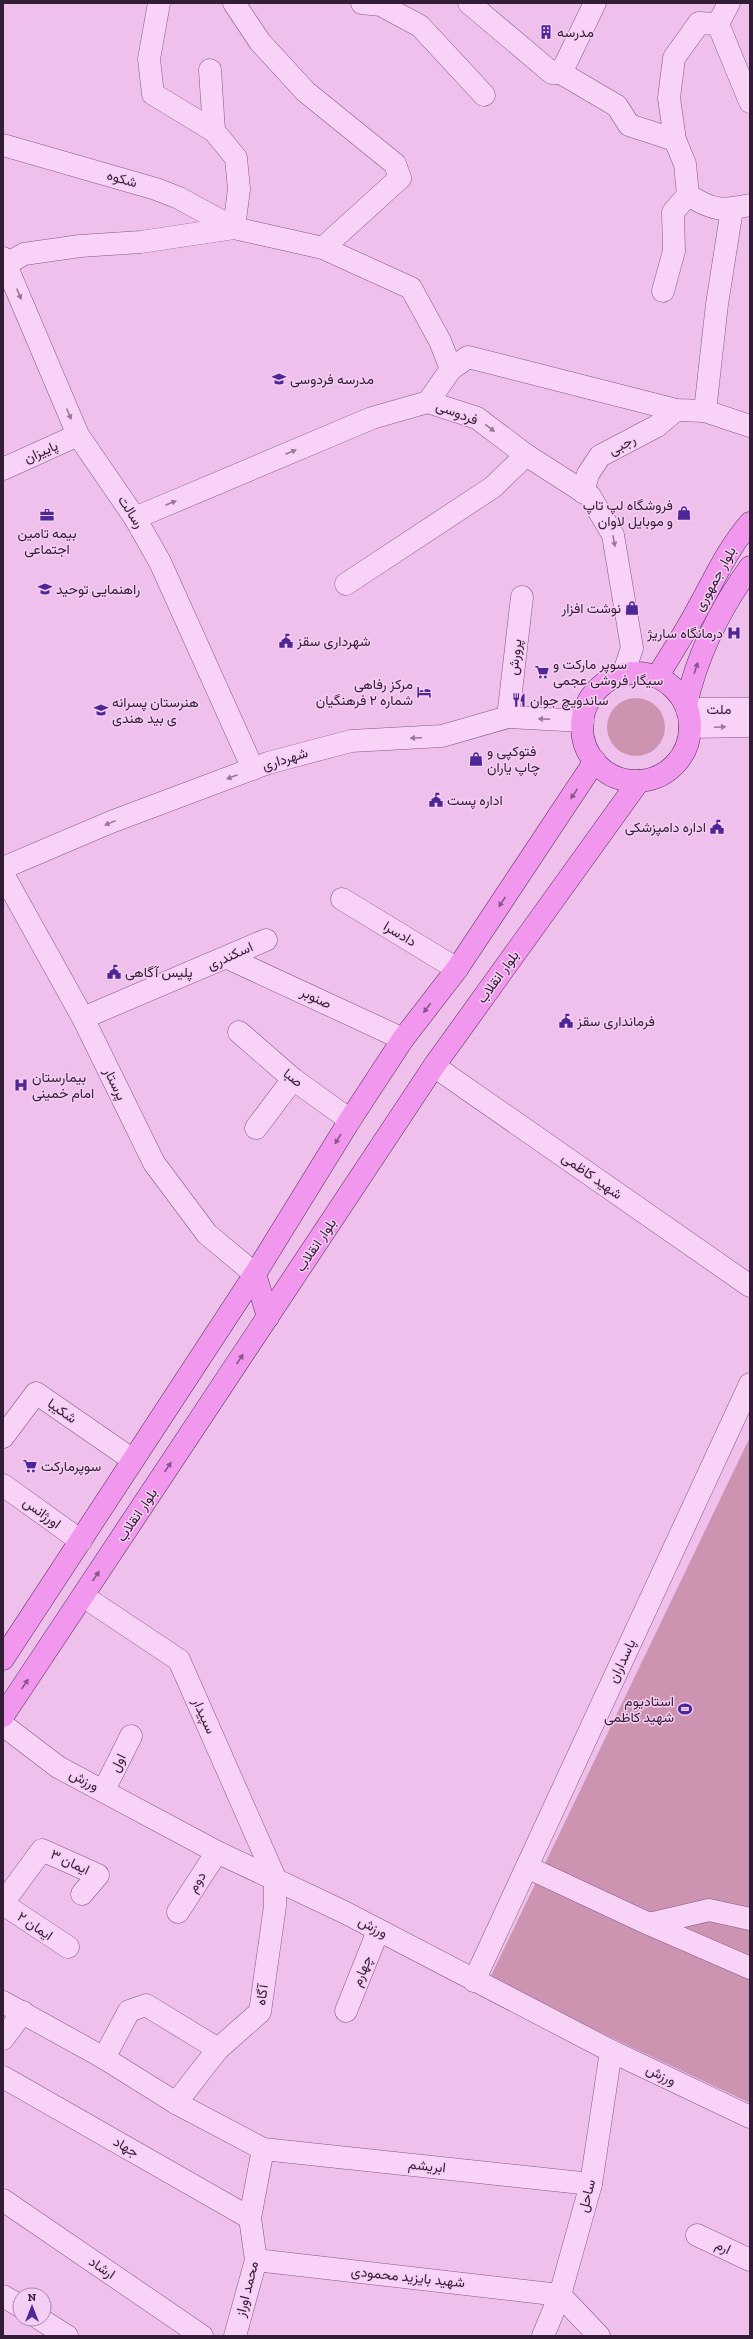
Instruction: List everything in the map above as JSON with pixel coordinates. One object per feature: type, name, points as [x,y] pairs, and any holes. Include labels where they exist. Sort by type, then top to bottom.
[{"type":"main road","name":"بلوار جمهوری","points":[[657,677],[690,624],[719,570],[741,534],[750,523]]},
{"type":"main road","name":"بلوار جمهوری","points":[[688,714],[695,667],[706,641],[750,567]]},
{"type":"main road","points":[[640,673],[657,677],[674,688],[688,714],[689,741],[683,753],[675,764],[665,773],[652,778],[639,781],[608,772],[595,761],[587,749],[583,735],[583,721],[587,705],[596,691],[608,681],[623,674],[640,673]]},
{"type":"main road","points":[[3,1659],[255,1274],[350,1120],[404,1039],[457,969],[595,761]]},
{"type":"main road","name":"بلوار انقلاب","points":[[3,1716],[434,1066],[639,781]]},
{"type":"main road","points":[[255,1274],[268,1317]]},
{"type":"street","points":[[159,3],[149,59],[153,94],[214,131],[236,158],[239,189],[234,228]]},
{"type":"street","points":[[234,3],[260,42],[306,92],[396,164],[400,171],[400,178],[323,248]]},
{"type":"street","points":[[362,3],[381,5],[420,26],[484,95]]},
{"type":"street","points":[[469,3],[552,73],[561,74],[616,106],[629,125],[675,140]]},
{"type":"street","points":[[561,74],[595,3]]},
{"type":"street","points":[[729,3],[718,24],[750,102]]},
{"type":"street","points":[[663,291],[674,251],[673,212],[688,196],[685,164],[675,140],[668,98],[674,58],[699,23],[718,24]]},
{"type":"street","points":[[210,70],[214,131]]},
{"type":"street","name":"شکوه","points":[[3,145],[156,189],[179,198],[234,228]]},
{"type":"street","points":[[688,196],[708,208],[744,207],[717,304],[705,411]]},
{"type":"street","points":[[4,263],[24,254],[80,246],[141,242],[234,228],[323,248],[411,288],[440,341],[451,369]]},
{"type":"street","name":"رسالت","points":[[4,263],[78,435],[135,518],[160,562],[253,769]]},
{"type":"street","points":[[428,402],[451,369],[468,357],[676,410],[705,411],[750,426]]},
{"type":"street","name":"فردوسی","points":[[135,518],[372,418],[428,402],[477,418],[526,455],[590,496],[613,535],[632,648],[623,674]]},
{"type":"street","name":"رجبی","points":[[583,492],[588,474],[600,456],[657,426],[676,410]]},
{"type":"street","name":"پاییزان","points":[[3,469],[78,435]]},
{"type":"street","points":[[346,584],[493,487],[526,455]]},
{"type":"street","name":"پرورش","points":[[508,717],[522,597]]},
{"type":"street","name":"ملت","points":[[688,714],[750,708]]},
{"type":"street","name":"ملت","points":[[688,714],[750,726]]},
{"type":"street","name":"شهرداری","points":[[3,868],[111,822],[253,769],[351,741],[442,736],[508,717],[583,721]]},
{"type":"street","name":"پرستار","points":[[3,874],[83,1018],[154,1163],[207,1234],[255,1274]]},
{"type":"street","name":"دادسرا","points":[[342,899],[457,969]]},
{"type":"street","name":"اسکندری","points":[[83,1018],[228,958],[266,940]]},
{"type":"street","name":"صنوبر","points":[[228,958],[404,1039]]},
{"type":"street","name":"صبا","points":[[239,1032],[293,1079],[350,1120]]},
{"type":"street","name":"شهید کاظمی","points":[[434,1066],[750,1286]]},
{"type":"street","points":[[256,1128],[293,1079]]},
{"type":"street","name":"پاسداران","points":[[474,1981],[750,1384]]},
{"type":"street","name":"شکیبا","points":[[3,1437],[36,1393],[133,1460]]},
{"type":"street","name":"اورژانس","points":[[3,1485],[81,1541]]},
{"type":"street","name":"سپیدار","points":[[83,1596],[179,1660],[275,1878]]},
{"type":"street","name":"ورزش","points":[[3,1725],[58,1767],[104,1790],[216,1852],[275,1878],[611,2051],[750,2117]]},
{"type":"street","name":"اول","points":[[104,1790],[131,1736]]},
{"type":"street","name":"ایمان ۳","points":[[3,1903],[42,1850],[98,1875],[82,1894]]},
{"type":"street","name":"دوم","points":[[178,1912],[216,1852]]},
{"type":"street","points":[[527,1867],[649,1924],[750,1968]]},
{"type":"street","name":"آگاه","points":[[176,2104],[218,2049],[260,2012],[275,1906],[275,1878]]},
{"type":"street","name":"ایمان ۲","points":[[3,1903],[68,1947]]},
{"type":"street","points":[[649,1924],[709,1910],[750,1919]]},
{"type":"street","name":"چهارم","points":[[346,2011],[378,1931]]},
{"type":"street","points":[[3,2002],[104,2058],[176,2104],[263,2148]]},
{"type":"street","points":[[104,2058],[129,2011],[146,2005],[218,2049]]},
{"type":"street","points":[[3,2039],[23,2012]]},
{"type":"street","name":"ساحل","points":[[544,2336],[560,2295],[591,2184],[611,2051]]},
{"type":"street","name":"جهاد","points":[[3,2077],[250,2218]]},
{"type":"street","name":"ابریشم","points":[[263,2148],[591,2184]]},
{"type":"street","name":"محمد اوراز","points":[[235,2336],[256,2260],[250,2218],[263,2148]]},
{"type":"street","name":"ارشاد","points":[[3,2200],[202,2336]]},
{"type":"street","name":"ارم","points":[[697,2235],[750,2260]]},
{"type":"street","name":"شهید بایزید محمودی","points":[[256,2260],[560,2295]]},
{"type":"street","points":[[560,2295],[599,2336]]},
{"type":"street","points":[[3,2296],[12,2301]]},
{"type":"street","points":[[52,2327],[67,2336]]},
{"type":"shaded area","points":[[636,698],[652,703],[660,711],[665,727],[660,743],[652,751],[636,756],[620,751],[612,743],[607,727],[612,711],[620,703]]},
{"type":"shaded area","name":"استادیوم شهید کاظمی","points":[[750,1437],[750,2103],[489,1980]]},
{"type":"place","name":"مدرسه","points":[[546,32]]},
{"type":"place","name":"مدرسه فردوسی","points":[[279,379]]},
{"type":"place","name":"فروشگاه لپ تاپ و موبایل لاوان","points":[[684,513]]},
{"type":"place","name":"بیمه تامین اجتماعی","points":[[47,515]]},
{"type":"place","name":"راهنمایی توحید","points":[[45,589]]},
{"type":"place","name":"نوشت افزار","points":[[632,608]]},
{"type":"place","name":"درمانگاه ساریژ","points":[[734,633]]},
{"type":"place","name":"شهرداری سقز","points":[[286,641]]},
{"type":"place","name":"سوپر مارکت و سیگار فروشی عجمی","points":[[542,672]]},
{"type":"place","name":"مرکز رفاهی شماره ۲ فرهنگیان","points":[[424,692]]},
{"type":"place","name":"ساندویچ جوان","points":[[519,700]]},
{"type":"place","name":"هنرستان پسرانه ی بید هندی","points":[[101,710]]},
{"type":"place","name":"فتوکپی و چاپ یاران","points":[[476,759]]},
{"type":"place","name":"اداره پست","points":[[436,800]]},
{"type":"place","name":"اداره دامپزشکی","points":[[717,827]]},
{"type":"place","name":"پلیس آگاهی","points":[[114,972]]},
{"type":"place","name":"فرمانداری سقز","points":[[566,1021]]},
{"type":"place","name":"بیمارستان امام خمینی","points":[[21,1085]]},
{"type":"place","name":"سوپرمارکت","points":[[30,1466]]},
{"type":"place","name":"استادیوم شهید کاظمی","points":[[685,1709]]}]
